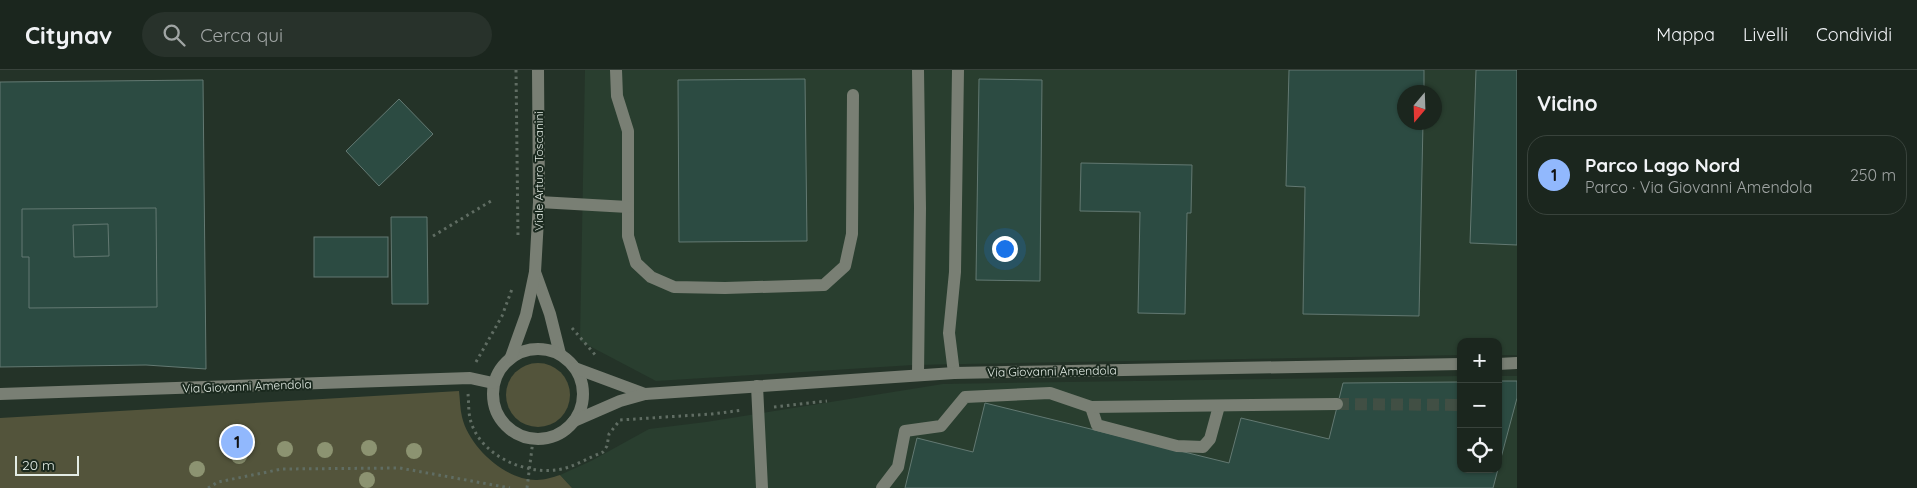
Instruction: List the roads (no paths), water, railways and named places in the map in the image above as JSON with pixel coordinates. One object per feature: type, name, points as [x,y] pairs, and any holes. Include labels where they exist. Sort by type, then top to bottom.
[{"type":"street","name":"Viale Arturo Toscanini","points":[[511,357],[526,315],[535,272],[539,202],[538,70]]},
{"type":"street","points":[[616,70],[617,96],[628,131],[628,236],[636,263],[651,277],[674,287],[725,288],[824,285],[845,266],[852,234],[852,95]]},
{"type":"street","points":[[918,70],[920,208],[918,375]]},
{"type":"street","points":[[954,374],[949,334],[955,272],[958,70]]},
{"type":"street","points":[[539,202],[628,208]]},
{"type":"street","name":"Viale Arturo Toscanini","points":[[535,272],[550,314],[560,354]]},
{"type":"street","points":[[541,348],[560,354],[575,368],[582,382],[584,393],[582,407],[574,422],[567,429],[553,437],[532,440],[513,432],[500,420],[492,396],[493,383],[500,368],[511,357],[525,350],[541,348]]},
{"type":"street","name":"Via Giovanni Amendola","points":[[574,422],[627,399],[645,394],[918,375],[1457,364]]},
{"type":"street","points":[[1502,364],[1517,364]]},
{"type":"street","name":"Via Giovanni Amendola","points":[[575,368],[645,394]]},
{"type":"street","name":"Via Giovanni Amendola","points":[[0,394],[470,378],[493,383]]},
{"type":"street","points":[[757,386],[762,488]]},
{"type":"street","points":[[882,488],[898,467],[905,431],[941,426],[965,397],[1050,393],[1091,407],[1337,404]]},
{"type":"street","points":[[1091,407],[1097,425],[1177,446],[1203,447],[1210,439],[1219,406]]},
{"type":"tunnel","points":[[1337,404],[1457,405]]},
{"type":"place","name":"Parco Lago Nord","points":[[237,442]]}]
